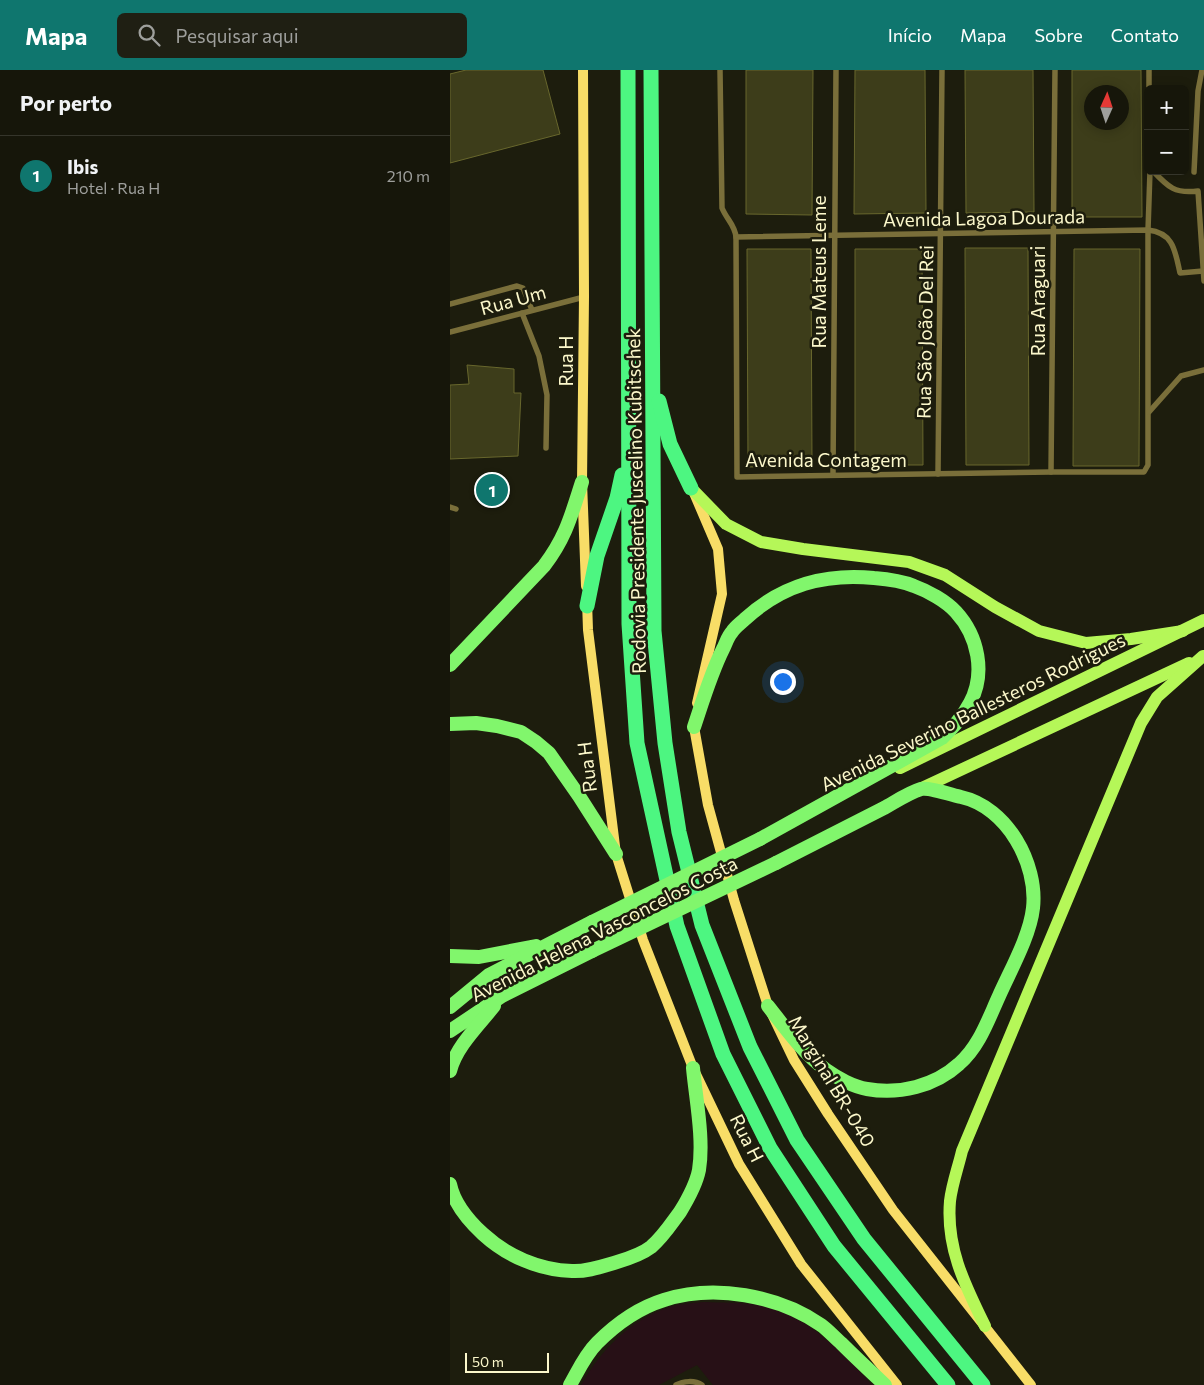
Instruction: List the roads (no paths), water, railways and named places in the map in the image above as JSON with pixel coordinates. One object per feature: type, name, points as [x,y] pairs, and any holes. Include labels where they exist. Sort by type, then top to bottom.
[{"type":"highway","name":"Rodovia Presidente Juscelino Kubitschek","points":[[628,70],[628,624],[637,743],[676,926],[722,1054],[770,1148],[834,1246],[948,1385]]},
{"type":"highway","name":"Rodovia Presidente Juscelino Kubitschek","points":[[651,70],[654,631],[665,743],[678,823],[702,925],[750,1047],[797,1140],[864,1239],[983,1385]]},
{"type":"highway","points":[[654,380],[670,444],[691,488]]},
{"type":"highway","points":[[587,606],[597,556],[617,498],[629,447]]},
{"type":"highway","points":[[450,665],[555,552],[568,528],[582,482]]},
{"type":"highway","points":[[694,726],[717,661],[731,633],[756,609],[780,594],[809,581],[837,576],[889,579],[914,586],[935,596],[955,611],[967,627],[976,646],[978,680],[971,702],[959,722],[942,738],[819,807]]},
{"type":"highway","points":[[450,724],[476,723],[497,726],[521,732],[536,742],[549,753],[616,854]]},
{"type":"highway","points":[[768,1006],[800,1047],[827,1070],[845,1081],[866,1089],[895,1090],[927,1084],[942,1077],[954,1068],[971,1050],[982,1034],[1018,955],[1033,909],[1033,889],[1028,864],[1012,832],[997,814],[981,804],[966,798],[922,788]]},
{"type":"highway","name":"Avenida Helena Vasconcelos Costa","points":[[450,1031],[502,996],[776,864],[922,788]]},
{"type":"highway","name":"Avenida Severino Ballesteros Rodrigues","points":[[760,840],[819,807]]},
{"type":"highway","name":"Avenida Helena Vasconcelos Costa","points":[[450,1007],[489,975],[592,922],[760,840]]},
{"type":"highway","points":[[450,956],[479,957],[550,943]]},
{"type":"highway","points":[[450,1072],[451,1066],[465,1042],[502,996]]},
{"type":"highway","points":[[450,1184],[451,1192],[459,1207],[476,1228],[495,1245],[517,1258],[548,1268],[574,1272],[595,1268],[624,1260],[650,1248],[667,1231],[688,1198],[699,1172],[700,1145],[692,1068]]},
{"type":"highway","points":[[570,1385],[595,1345],[625,1320],[664,1300],[686,1296],[718,1294],[754,1296],[785,1305],[821,1326],[885,1385]]},
{"type":"main road","name":"Rua H","points":[[583,70],[584,297],[582,482],[587,606],[589,639],[616,854],[643,940],[692,1068],[739,1164],[800,1264],[897,1385]]},
{"type":"main road","points":[[691,488],[726,524],[761,542],[909,562],[945,575],[995,607],[1039,631],[1086,643],[1131,639],[1183,631]]},
{"type":"main road","name":"Marginal BR-040","points":[[691,488],[718,550],[722,594],[699,689],[694,726],[708,804],[734,900],[768,1006],[794,1060],[894,1210],[1032,1385]]},
{"type":"main road","name":"Avenida Severino Ballesteros Rodrigues","points":[[819,807],[1204,620]]},
{"type":"main road","points":[[922,788],[1204,656]]},
{"type":"main road","points":[[985,1326],[962,1279],[953,1248],[950,1202],[962,1151],[1140,723],[1158,697],[1204,656]]},
{"type":"lane","name":"Avenida Contagem","points":[[720,70],[722,208],[727,219],[735,228],[736,237],[737,477],[833,474],[1144,472],[1148,465],[1148,230],[1151,175]]},
{"type":"lane","name":"Rua Mateus Leme","points":[[833,474],[836,70]]},
{"type":"lane","name":"Rua São João Del Rei","points":[[938,474],[942,70]]},
{"type":"lane","name":"Rua Araguari","points":[[1051,472],[1055,70]]},
{"type":"lane","points":[[1149,70],[1149,85]]},
{"type":"lane","points":[[1194,172],[1198,91],[1202,70]]},
{"type":"lane","name":"Avenida Contagem","points":[[1155,175],[1163,182],[1182,193],[1201,191],[1204,281]]},
{"type":"lane","name":"Avenida Lagoa Dourada","points":[[736,237],[1148,230],[1159,231],[1174,246],[1180,273],[1203,271]]},
{"type":"lane","points":[[450,304],[518,286],[523,288],[532,310]]},
{"type":"lane","name":"Rua Um","points":[[450,332],[584,297]]},
{"type":"lane","points":[[522,313],[539,356],[547,394],[546,448]]},
{"type":"lane","points":[[450,336],[458,330]]},
{"type":"lane","points":[[1149,412],[1181,376],[1204,370]]},
{"type":"lane","points":[[676,1385],[688,1381],[702,1385]]},
{"type":"place","name":"Ibis","points":[[492,490]]}]
